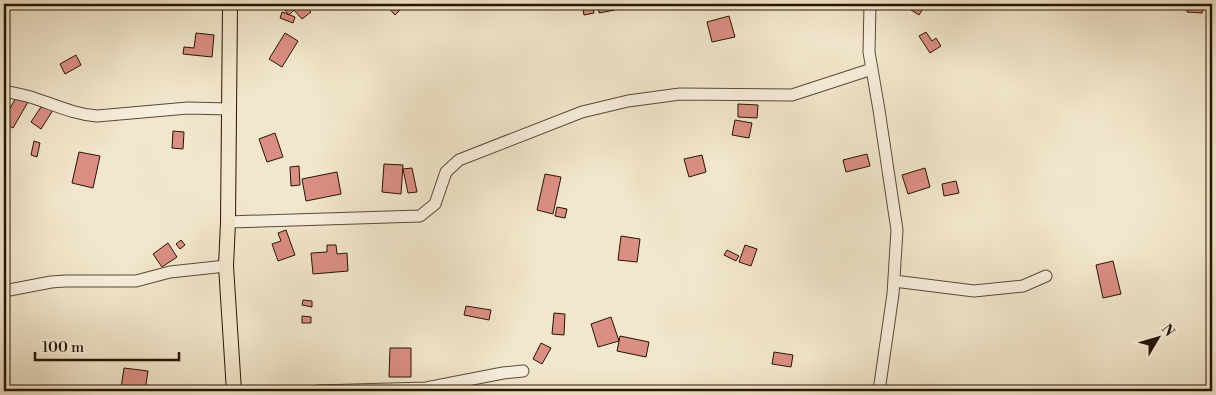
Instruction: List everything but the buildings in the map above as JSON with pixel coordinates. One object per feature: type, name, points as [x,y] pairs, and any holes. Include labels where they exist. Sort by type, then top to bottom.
[{"type":"main road","points":[[230,4],[226,266],[234,391]]},
{"type":"street","points":[[870,4],[869,52],[897,230],[894,281],[878,391]]},
{"type":"street","points":[[228,222],[420,216],[435,204],[446,172],[459,160],[582,112],[628,101],[680,94],[792,95],[872,69]]},
{"type":"street","points":[[4,91],[28,96],[83,115],[97,116],[188,108],[229,110]]},
{"type":"street","points":[[4,291],[51,282],[136,281],[170,272],[226,266]]},
{"type":"street","points":[[894,281],[974,290],[1023,286],[1046,276]]},
{"type":"street","points":[[317,391],[426,388],[523,371]]},
{"type":"street","points":[[471,379],[471,391]]}]
